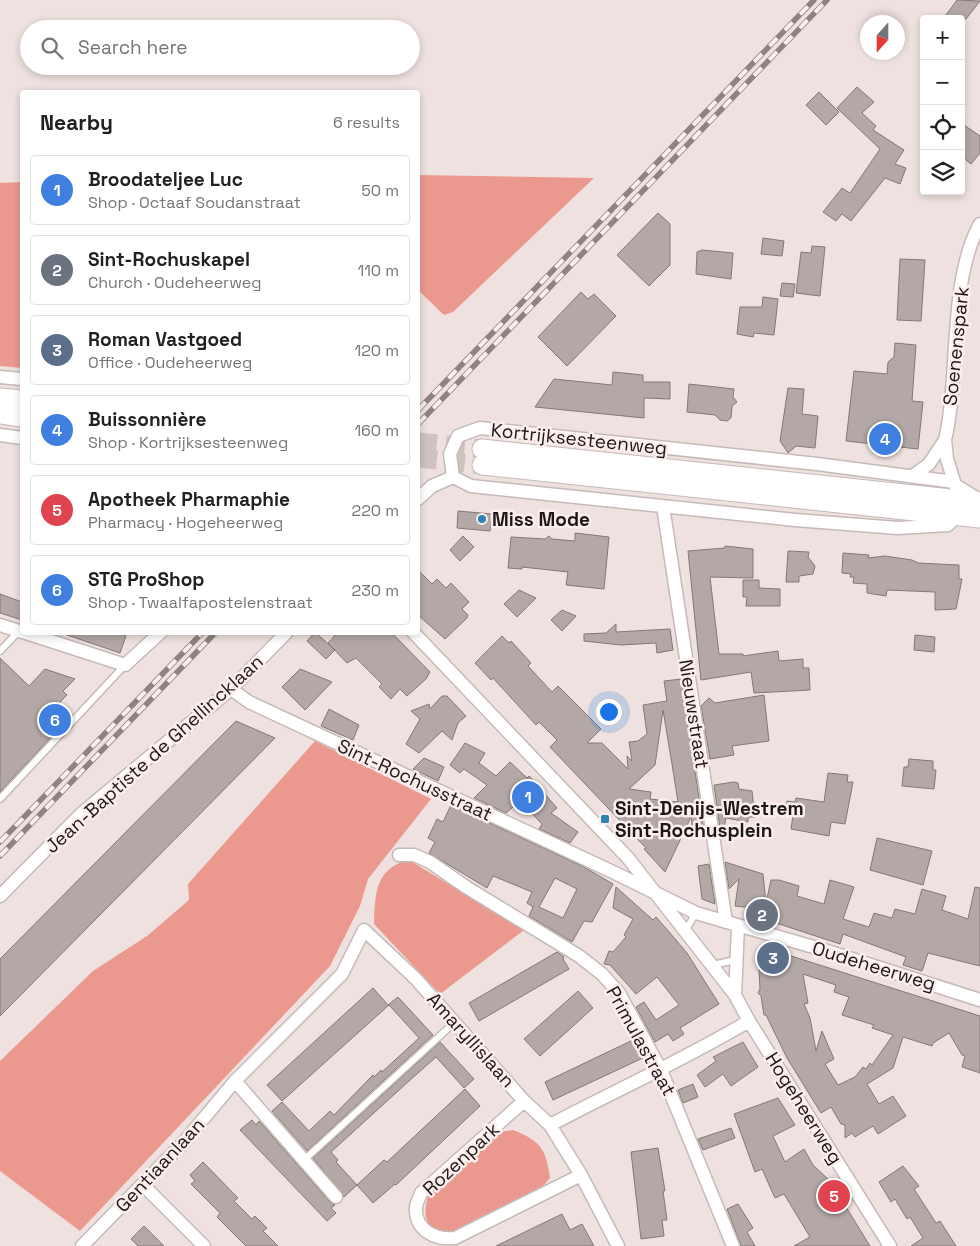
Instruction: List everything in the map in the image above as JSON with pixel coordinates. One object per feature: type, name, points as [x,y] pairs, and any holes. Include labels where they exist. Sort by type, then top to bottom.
[{"type":"main road","points":[[0,398],[20,400]]},
{"type":"main road","points":[[0,414],[20,416]]},
{"type":"main road","name":"Kortrijksesteenweg","points":[[980,501],[482,457],[952,520],[980,518]]},
{"type":"street","name":"Soenenspark","points":[[954,482],[947,459],[945,440],[961,292],[968,256],[980,224]]},
{"type":"street","points":[[0,377],[20,380]]},
{"type":"street","name":"Kortrijksesteenweg","points":[[952,520],[898,528],[796,520],[471,486],[453,477],[450,454],[453,443],[458,436],[480,428],[914,475],[954,482]]},
{"type":"street","points":[[0,435],[20,438]]},
{"type":"street","name":"Soenenspark","points":[[914,475],[929,464],[945,440]]},
{"type":"street","points":[[420,497],[432,486],[453,477]]},
{"type":"street","points":[[954,482],[962,490],[980,501]]},
{"type":"street","name":"Nieuwstraat","points":[[663,506],[732,924],[736,960],[735,995]]},
{"type":"street","points":[[0,625],[20,632]]},
{"type":"street","points":[[31,635],[125,664],[158,635]]},
{"type":"street","name":"Jean-Baptiste de Ghellincklaan","points":[[0,896],[82,813],[231,689],[284,635]]},
{"type":"street","name":"Hogeheerweg","points":[[416,635],[628,858],[712,965],[735,995],[749,1022],[890,1246]]},
{"type":"street","name":"Sint-Rochusstraat","points":[[231,689],[249,702],[696,913]]},
{"type":"street","name":"Primulastraat","points":[[399,855],[414,855],[430,862],[466,887],[579,956],[602,974],[619,993],[661,1070],[733,1246]]},
{"type":"street","name":"Oudeheerweg","points":[[696,913],[824,950],[980,1000]]},
{"type":"street","name":"Amaryllislaan","points":[[364,930],[416,979],[524,1101],[550,1125],[581,1175],[618,1246]]},
{"type":"street","name":"Gentiaanlaan","points":[[82,1246],[184,1142],[235,1082],[342,974],[364,930]]},
{"type":"street","points":[[550,1125],[635,1080],[661,1070],[749,1022]]},
{"type":"street","points":[[235,1082],[336,1197]]},
{"type":"street","name":"Rozenpark","points":[[524,1101],[422,1192],[416,1208],[420,1224],[429,1234],[443,1239],[456,1238],[581,1175]]},
{"type":"street","points":[[143,1185],[204,1246]]},
{"type":"lane","points":[[0,651],[20,633]]},
{"type":"lane","points":[[0,799],[125,664]]},
{"type":"lane","points":[[685,931],[696,913]]},
{"type":"lane","points":[[712,965],[736,960]]},
{"type":"lane","points":[[304,1160],[454,1022]]},
{"type":"shaded area","points":[[420,175],[594,178],[453,312],[444,315],[420,292]]},
{"type":"shaded area","points":[[20,182],[20,368],[0,366],[0,183]]},
{"type":"shaded area","points":[[315,741],[431,799],[368,879],[360,906],[330,966],[80,1231],[0,1171],[0,1061],[93,971],[147,936],[189,900],[188,884]]},
{"type":"shaded area","points":[[409,860],[524,930],[440,994],[374,924],[375,902],[383,876],[389,869]]},
{"type":"shaded area","points":[[513,1130],[530,1138],[540,1147],[544,1153],[550,1178],[543,1186],[454,1232],[445,1232],[433,1227],[426,1218],[425,1212],[428,1196],[499,1132]]},
{"type":"building","points":[[957,0],[980,1],[966,19],[965,15],[946,15]]},
{"type":"building","points":[[857,87],[874,102],[862,113],[876,126],[873,130],[904,150],[895,164],[906,168],[900,184],[885,178],[851,221],[842,214],[836,221],[823,212],[842,188],[850,193],[880,149],[837,108]]},
{"type":"building","points":[[819,92],[839,112],[826,125],[806,105]]},
{"type":"building","points":[[965,126],[980,136],[980,153],[971,164],[965,159]]},
{"type":"building","points":[[658,213],[670,224],[670,265],[649,286],[617,255]]},
{"type":"building","points":[[763,238],[784,241],[782,256],[761,254]]},
{"type":"building","points":[[812,246],[825,247],[820,296],[796,293],[801,252],[811,253]]},
{"type":"building","points":[[702,250],[733,253],[731,279],[696,274],[697,252]]},
{"type":"building","points":[[900,259],[925,260],[921,321],[897,320]]},
{"type":"building","points":[[782,283],[795,284],[793,297],[780,296]]},
{"type":"building","points":[[581,292],[588,299],[594,294],[616,316],[567,366],[538,337]]},
{"type":"building","points":[[763,297],[778,299],[774,335],[754,333],[753,337],[737,334],[740,307],[762,307]]},
{"type":"building","points":[[895,343],[916,345],[912,401],[923,402],[918,449],[846,441],[854,371],[887,374],[888,362],[894,357]]},
{"type":"building","points":[[613,372],[643,375],[643,382],[670,382],[670,399],[644,398],[644,418],[535,407],[554,379],[612,385]]},
{"type":"building","points":[[689,384],[734,389],[733,397],[737,402],[732,406],[731,418],[727,421],[720,420],[715,415],[687,412]]},
{"type":"building","points":[[788,388],[804,389],[802,414],[818,416],[815,448],[796,446],[788,453],[780,441]]},
{"type":"building","points":[[458,511],[492,514],[490,531],[457,528]]},
{"type":"building","points":[[575,533],[609,537],[604,589],[566,585],[568,572],[522,567],[522,569],[508,568],[511,537],[545,539],[549,536],[552,539],[575,541]]},
{"type":"building","points":[[463,536],[474,547],[460,561],[450,550]]},
{"type":"building","points":[[725,546],[753,549],[753,578],[710,577],[719,654],[743,654],[743,656],[778,651],[779,661],[803,659],[803,668],[809,668],[810,690],[754,693],[751,672],[701,680],[688,551],[725,548]]},
{"type":"building","points":[[788,551],[809,552],[808,557],[815,566],[813,574],[799,576],[799,582],[786,582]]},
{"type":"building","points":[[843,553],[869,555],[868,558],[885,556],[912,560],[918,563],[959,565],[959,579],[962,579],[956,609],[935,610],[935,592],[887,590],[886,596],[867,593],[867,584],[853,583],[854,577],[850,577],[851,574],[842,573]]},
{"type":"building","points":[[420,572],[432,584],[437,579],[446,588],[451,583],[469,602],[462,609],[468,615],[467,618],[445,639],[420,617]]},
{"type":"building","points":[[743,580],[759,580],[759,588],[780,589],[780,606],[746,606],[747,597],[743,597]]},
{"type":"building","points":[[519,590],[536,598],[517,617],[504,604]]},
{"type":"building","points":[[0,594],[20,601],[20,619],[0,613]]},
{"type":"building","points":[[562,610],[576,616],[562,631],[551,620]]},
{"type":"building","points":[[616,624],[616,632],[670,629],[673,650],[657,653],[656,643],[621,645],[584,641],[584,634],[606,633]]},
{"type":"building","points":[[67,635],[124,635],[126,636],[120,653]]},
{"type":"building","points":[[312,635],[318,635],[335,650],[326,659],[307,641]]},
{"type":"building","points":[[335,635],[394,635],[430,672],[426,679],[407,696],[400,689],[391,699],[379,687],[382,684],[356,658],[347,663],[328,643]]},
{"type":"building","points":[[915,635],[935,637],[934,652],[914,650]]},
{"type":"building","points":[[502,636],[509,643],[511,641],[531,663],[528,666],[552,692],[558,686],[601,729],[587,743],[602,743],[628,769],[627,756],[632,761],[629,742],[638,741],[647,734],[643,705],[667,701],[664,681],[681,679],[704,831],[693,833],[691,817],[665,872],[644,849],[646,848],[550,747],[557,740],[539,722],[536,725],[493,678],[491,680],[475,663]],"holes":[[[663,710],[678,802],[650,799],[651,792],[629,789],[655,765]]]},
{"type":"building","points":[[0,658],[29,686],[45,669],[75,679],[63,691],[67,695],[53,709],[66,721],[0,792]]},
{"type":"building","points":[[300,669],[332,682],[305,710],[282,687]]},
{"type":"building","points":[[764,695],[769,741],[732,746],[734,755],[710,759],[701,706],[709,698],[715,703]]},
{"type":"building","points":[[442,696],[447,696],[466,716],[458,723],[452,740],[442,731],[419,753],[406,744],[420,719],[411,711],[429,704],[430,709]]},
{"type":"building","points":[[329,709],[359,725],[353,740],[321,726]]},
{"type":"building","points":[[236,721],[275,738],[0,1016],[0,959]]},
{"type":"building","points":[[465,743],[485,753],[479,763],[496,776],[510,762],[527,778],[529,776],[557,808],[551,813],[578,832],[570,843],[539,829],[542,824],[520,801],[506,813],[474,798],[487,785],[464,769],[460,773],[450,765]]},
{"type":"building","points":[[424,758],[444,767],[438,781],[413,769]]},
{"type":"building","points":[[909,759],[933,761],[933,770],[936,770],[934,789],[902,786],[904,767],[908,767]]},
{"type":"building","points":[[828,773],[848,775],[847,782],[853,782],[845,824],[831,822],[829,836],[791,829],[793,815],[786,815],[787,801],[795,802],[796,798],[824,802]]},
{"type":"building","points":[[738,783],[739,789],[752,791],[755,817],[748,817],[748,822],[726,818],[724,828],[720,828],[714,785]]},
{"type":"building","points":[[451,805],[584,867],[613,884],[592,922],[584,921],[572,942],[529,916],[533,907],[527,903],[532,892],[493,876],[487,888],[429,853],[435,842],[428,838],[437,819],[443,822]],"holes":[[[555,878],[577,889],[563,918],[539,907]]]},
{"type":"building","points":[[877,838],[932,851],[923,885],[870,870]]},
{"type":"building","points":[[725,862],[763,874],[766,903],[771,880],[779,880],[799,886],[797,896],[824,904],[830,880],[854,887],[843,919],[869,927],[874,913],[892,918],[895,909],[915,914],[922,889],[946,896],[942,910],[968,919],[975,887],[980,888],[980,966],[928,953],[922,971],[903,965],[906,957],[843,934],[840,944],[773,922],[774,919],[764,917],[765,909],[735,906],[739,879],[729,889]]},
{"type":"building","points":[[709,864],[715,904],[702,899],[698,866]]},
{"type":"building","points":[[616,887],[653,920],[656,917],[687,953],[719,1004],[680,1028],[684,1034],[673,1041],[668,1034],[655,1042],[636,1007],[644,1002],[656,1020],[679,1005],[657,977],[636,994],[610,965],[604,964],[609,951],[613,952],[626,937],[624,935],[633,919],[613,908]]},
{"type":"building","points":[[766,948],[980,1016],[980,1073],[962,1067],[965,1056],[962,1055],[949,1033],[933,1043],[932,1046],[903,1037],[893,1068],[867,1084],[879,1104],[893,1096],[906,1116],[878,1134],[873,1126],[855,1137],[852,1133],[845,1138],[845,1125],[841,1124],[831,1107],[821,1113],[787,1058],[766,1015],[764,1015],[761,996],[758,993],[760,989],[759,970]],"holes":[[[803,974],[836,985],[834,992],[849,997],[842,1015],[874,1025],[872,1028],[893,1035],[872,1065],[870,1063],[866,1069],[863,1067],[855,1077],[838,1085],[825,1064],[834,1059],[822,1031],[816,1051],[810,1018],[804,1004],[808,1003]]]},
{"type":"building","points":[[557,952],[564,957],[563,959],[569,969],[479,1021],[469,1003]]},
{"type":"building","points":[[373,988],[388,1005],[398,997],[433,1035],[307,1151],[272,1111],[282,1102],[309,1131],[330,1111],[334,1115],[373,1075],[374,1077],[381,1070],[382,1072],[419,1038],[389,1005],[282,1101],[267,1085]]},
{"type":"building","points":[[578,991],[593,1008],[540,1056],[524,1039]]},
{"type":"building","points":[[635,1039],[645,1057],[553,1100],[545,1082]]},
{"type":"building","points":[[440,1042],[474,1079],[464,1088],[436,1057],[409,1081],[331,1152],[338,1160],[336,1162],[357,1185],[344,1197],[313,1158]]},
{"type":"building","points":[[743,1042],[758,1067],[731,1086],[723,1074],[705,1087],[697,1075],[716,1061],[713,1057]]},
{"type":"building","points":[[693,1084],[698,1097],[683,1103],[678,1090]]},
{"type":"building","points":[[465,1089],[480,1106],[396,1185],[373,1203],[357,1185],[384,1160],[387,1162]]},
{"type":"building","points":[[778,1098],[795,1125],[773,1136],[785,1162],[804,1149],[813,1165],[830,1181],[870,1246],[794,1246],[810,1237],[784,1194],[775,1198],[762,1169],[755,1172],[734,1114]]},
{"type":"building","points":[[252,1120],[256,1125],[259,1121],[330,1202],[335,1205],[331,1208],[336,1213],[327,1221],[240,1130]]},
{"type":"building","points":[[731,1128],[735,1138],[703,1150],[698,1139]]},
{"type":"building","points":[[658,1148],[665,1191],[663,1191],[667,1220],[662,1220],[664,1236],[641,1239],[631,1152]]},
{"type":"building","points":[[203,1162],[238,1198],[234,1201],[252,1219],[255,1216],[267,1228],[263,1231],[278,1246],[246,1246],[217,1217],[220,1213],[191,1184],[195,1181],[190,1175]]},
{"type":"building","points":[[903,1166],[919,1186],[914,1189],[936,1223],[940,1221],[956,1246],[911,1246],[923,1238],[910,1217],[907,1219],[895,1199],[891,1202],[879,1182]]},
{"type":"building","points":[[738,1204],[753,1228],[747,1232],[755,1246],[741,1246],[727,1209]]},
{"type":"building","points":[[562,1214],[570,1230],[582,1224],[594,1246],[496,1246]]},
{"type":"building","points":[[144,1226],[164,1246],[138,1246],[131,1239]]},
{"type":"tunnel","points":[[420,442],[482,449]]},
{"type":"tunnel","points":[[420,458],[482,465]]},
{"type":"railway","points":[[420,408],[814,0]]},
{"type":"railway","points":[[420,422],[827,0]]},
{"type":"railway","points":[[0,842],[200,635]]},
{"type":"railway","points":[[0,856],[213,635]]},
{"type":"place","name":"Buissonnière","points":[[885,439]]},
{"type":"place","name":"Miss Mode","points":[[482,519]]},
{"type":"place","name":"STG ProShop","points":[[55,720]]},
{"type":"place","name":"Broodateljee Luc","points":[[528,797]]},
{"type":"place","name":"Sint-Denijs-Westrem Sint-Rochusplein","points":[[605,819]]},
{"type":"place","name":"Sint-Rochuskapel","points":[[762,915]]},
{"type":"place","name":"Roman Vastgoed","points":[[773,958]]},
{"type":"place","name":"Apotheek Pharmaphie","points":[[834,1196]]}]
